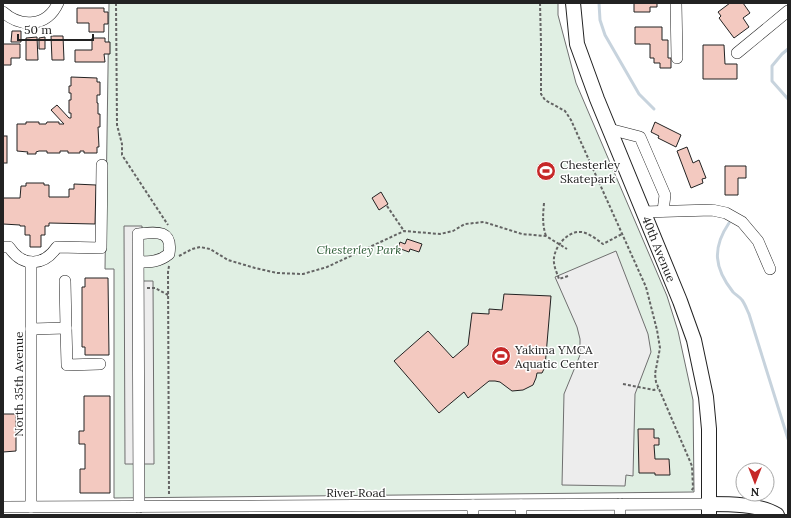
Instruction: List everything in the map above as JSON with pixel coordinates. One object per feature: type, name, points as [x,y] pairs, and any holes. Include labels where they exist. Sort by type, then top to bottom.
[{"type":"main road","name":"40th Avenue","points":[[573,3],[577,44],[609,129],[680,301],[695,348],[706,403],[709,429],[709,509]]},
{"type":"main road","points":[[709,509],[731,504],[758,508],[777,515]]},
{"type":"street","points":[[3,12],[12,20],[22,23],[32,23],[43,20],[51,14],[58,3]]},
{"type":"street","points":[[676,3],[677,58]]},
{"type":"street","points":[[736,53],[788,11]]},
{"type":"street","points":[[609,129],[640,137],[665,196],[663,211]]},
{"type":"street","points":[[3,247],[9,247],[13,253],[24,261],[31,262],[44,260],[52,255],[57,247],[101,248],[102,165]]},
{"type":"street","points":[[643,212],[712,210],[726,213],[742,222],[758,241],[770,269]]},
{"type":"street","name":"North 35th Avenue","points":[[31,262],[31,507]]},
{"type":"street","points":[[138,262],[139,507]]},
{"type":"street","points":[[65,281],[67,365],[100,364]]},
{"type":"street","points":[[31,328],[66,328]]},
{"type":"street","name":"River Road","points":[[3,507],[139,507],[151,511],[709,509]]},
{"type":"path","points":[[116,3],[117,125],[122,144],[122,155],[172,231]]},
{"type":"path","points":[[540,3],[542,43],[541,94],[545,100],[565,111],[571,120],[646,287],[660,348],[655,374],[658,388],[692,466],[693,488],[691,492]]},
{"type":"path","points":[[544,203],[542,219],[546,236]]},
{"type":"path","points":[[387,206],[404,231]]},
{"type":"path","points":[[178,257],[192,249],[200,247],[210,249],[228,260],[255,268],[277,273],[303,274],[327,267],[404,231],[440,234],[453,231],[465,224],[484,222],[522,234],[546,236],[567,249]]},
{"type":"path","points":[[568,276],[559,279],[553,259],[559,244],[568,237],[577,232],[591,235],[603,244],[622,234]]},
{"type":"path","points":[[165,265],[170,262],[168,268],[169,496]]},
{"type":"path","points":[[138,288],[155,288],[168,295]]},
{"type":"path","points":[[623,384],[654,390],[658,388]]},
{"type":"green space","name":"Chesterley Park","points":[[109,3],[558,3],[558,15],[576,83],[667,296],[678,331],[693,400],[694,492],[114,498],[114,269],[105,269]]},
{"type":"shaded area","points":[[124,226],[142,226],[143,281],[153,281],[154,464],[125,464]]},
{"type":"shaded area","points":[[616,251],[648,334],[651,352],[635,394],[633,476],[626,475],[625,486],[562,485],[564,394],[580,355],[580,339],[577,327],[555,277]]},
{"type":"building","points":[[634,3],[657,3],[657,7],[650,7],[650,12],[634,12]]},
{"type":"building","points":[[730,3],[743,3],[750,13],[743,18],[749,27],[734,38],[719,18],[721,16],[718,12]]},
{"type":"building","points":[[77,8],[104,8],[104,12],[108,12],[108,24],[104,24],[104,32],[89,32],[89,23],[77,23]]},
{"type":"building","points":[[635,27],[662,27],[662,40],[668,40],[668,58],[671,58],[671,68],[660,68],[660,63],[654,63],[654,58],[650,58],[650,44],[635,44]]},
{"type":"building","points":[[12,31],[21,31],[21,42],[11,42]]},
{"type":"building","points":[[51,36],[63,36],[64,60],[52,60]]},
{"type":"building","points":[[37,37],[38,60],[26,60],[26,38]]},
{"type":"building","points":[[45,37],[45,49],[39,49],[39,38]]},
{"type":"building","points":[[92,38],[105,38],[105,42],[110,42],[110,54],[104,54],[105,62],[75,62],[75,50],[92,50]]},
{"type":"building","points":[[3,44],[20,44],[20,58],[11,58],[11,65],[3,65]]},
{"type":"building","points":[[703,45],[724,45],[725,64],[737,64],[737,79],[703,79]]},
{"type":"building","points":[[71,77],[97,78],[97,82],[100,82],[100,95],[97,95],[98,114],[100,114],[100,127],[98,127],[99,147],[97,147],[97,153],[84,153],[84,151],[80,151],[80,153],[68,153],[68,151],[60,151],[60,153],[47,153],[47,151],[39,151],[36,152],[36,154],[27,154],[28,152],[17,151],[17,124],[26,124],[26,122],[39,122],[39,124],[46,124],[47,122],[59,122],[59,124],[64,124],[51,110],[57,105],[69,118],[71,118],[71,113],[69,113],[69,100],[71,100],[71,93],[69,93],[69,86],[71,86]]},
{"type":"building","points":[[655,122],[681,135],[676,147],[658,138],[659,136],[651,132]]},
{"type":"building","points":[[3,136],[7,136],[7,163],[3,163]]},
{"type":"building","points":[[687,147],[693,163],[699,160],[706,178],[702,179],[703,183],[691,188],[677,151]]},
{"type":"building","points":[[725,166],[746,166],[746,178],[738,178],[738,195],[725,195]]},
{"type":"building","points":[[26,183],[44,183],[44,185],[49,185],[49,197],[69,197],[69,189],[74,189],[74,184],[96,185],[95,224],[49,223],[49,226],[45,226],[45,235],[41,235],[41,247],[30,247],[30,235],[25,235],[25,226],[3,224],[3,198],[20,198],[21,186],[26,186]]},
{"type":"building","points":[[381,192],[388,204],[379,210],[372,198]]},
{"type":"building","points":[[407,239],[422,244],[419,252],[410,249],[409,252],[398,248],[400,242],[405,244]]},
{"type":"building","points":[[85,278],[108,278],[109,355],[85,355],[85,347],[82,347],[82,287],[85,287]]},
{"type":"building","name":"Yakima YMCA Aquatic Center","points":[[504,294],[551,296],[545,367],[542,373],[537,373],[533,385],[523,390],[512,391],[500,382],[489,381],[468,398],[464,392],[439,413],[394,361],[428,331],[453,358],[468,345],[472,313],[489,314],[489,309],[502,310]]},
{"type":"building","points":[[84,396],[110,396],[110,493],[80,493],[80,469],[85,469],[85,444],[79,444],[79,431],[84,431]]},
{"type":"building","points":[[3,414],[16,414],[16,451],[3,452]]},
{"type":"building","points":[[638,429],[654,429],[654,438],[659,438],[659,445],[654,445],[655,459],[669,459],[670,475],[639,473]]},
{"type":"waterway","points":[[599,3],[600,20],[605,35],[639,94],[654,109]]},
{"type":"waterway","points":[[788,49],[772,66],[772,81],[788,99]]},
{"type":"waterway","points":[[729,223],[720,241],[718,249],[719,266],[722,275],[733,292],[742,300],[749,314],[788,439]]},
{"type":"place","name":"Chesterley Skatepark","points":[[546,171]]},
{"type":"place","name":"Yakima YMCA Aquatic Center","points":[[501,356]]}]
